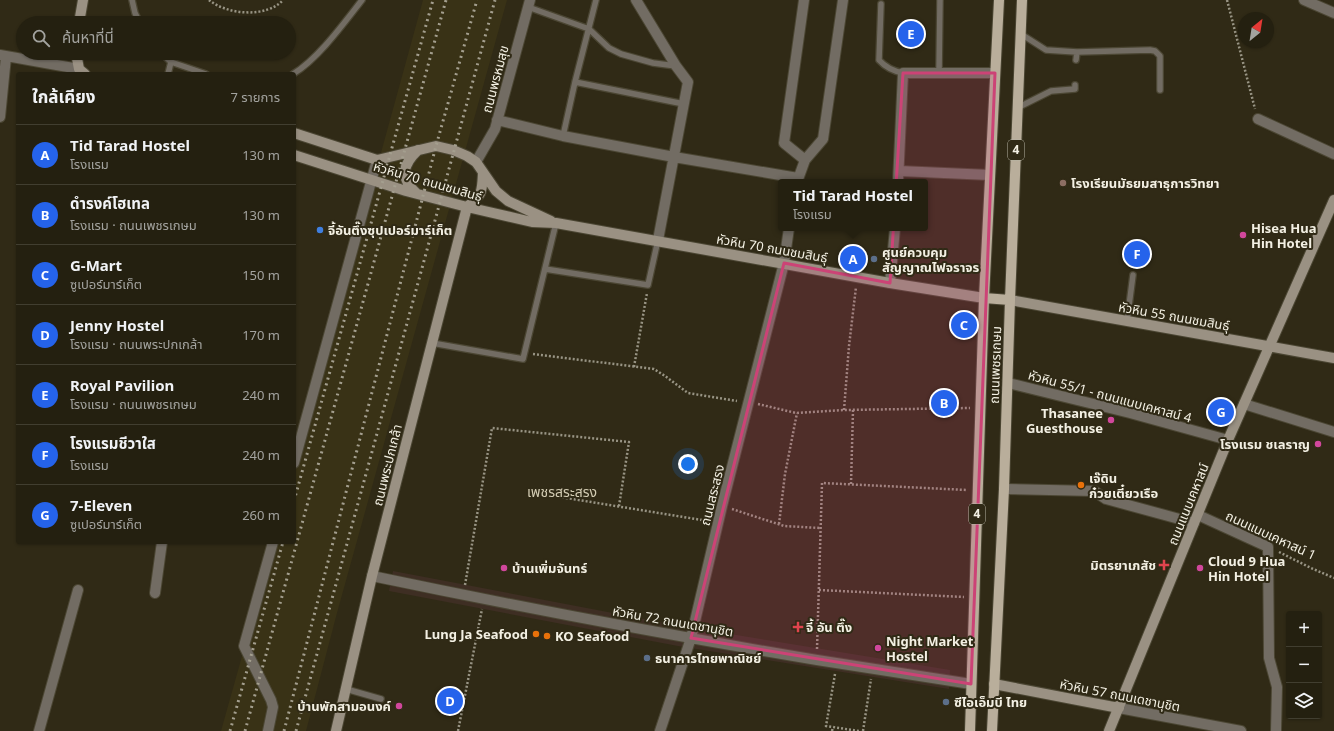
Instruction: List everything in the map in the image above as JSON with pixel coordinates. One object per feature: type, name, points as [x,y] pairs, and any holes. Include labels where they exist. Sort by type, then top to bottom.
[{"type":"main road","name":"ถนนเพชรเกษม","points":[[970,731],[984,298],[999,0]]},
{"type":"main road","name":"ถนนเพชรเกษม","points":[[992,731],[1004,489],[1022,0]]},
{"type":"main road","points":[[984,298],[1010,300]]},
{"type":"street","points":[[80,16],[83,0]]},
{"type":"street","points":[[636,0],[676,66],[688,82],[658,240]]},
{"type":"street","points":[[804,0],[784,143],[805,160]]},
{"type":"street","points":[[797,179],[805,160],[823,140],[843,0]]},
{"type":"street","points":[[1304,0],[1334,13]]},
{"type":"street","name":"ถนนพรหมสุข","points":[[476,162],[495,129],[529,3]]},
{"type":"street","points":[[0,117],[3,56],[16,58]]},
{"type":"street","points":[[24,60],[82,71],[78,60]]},
{"type":"street","points":[[898,179],[903,74],[995,73]]},
{"type":"street","points":[[1258,119],[1334,154]]},
{"type":"street","points":[[497,120],[563,136],[792,179]]},
{"type":"street","name":"หัวหิน 70 ถนนชมสินธุ์","points":[[296,134],[377,160],[436,146],[446,148],[467,156],[476,162],[496,191],[508,201],[556,223]]},
{"type":"street","points":[[416,193],[408,185],[405,173],[407,163],[419,150]]},
{"type":"street","name":"หัวหิน 70 ถนนชมสินธุ์","points":[[296,156],[416,193],[467,207],[532,222],[556,223],[658,240],[890,283],[984,298]]},
{"type":"street","points":[[296,456],[377,160]]},
{"type":"street","points":[[899,171],[990,175]]},
{"type":"street","points":[[467,207],[479,197],[481,193],[483,172]]},
{"type":"street","name":"ถนนแนบเคหาสน์","points":[[1109,731],[1228,440],[1334,200]]},
{"type":"street","name":"ถนนพระปกเกล้า","points":[[336,731],[372,576],[467,207]]},
{"type":"street","name":"ถนนสระสรง","points":[[660,731],[691,638],[722,506],[784,263],[789,231]]},
{"type":"street","points":[[890,283],[895,231]]},
{"type":"street","name":"หัวหิน 55 ถนนชมสินธุ์","points":[[1010,300],[1334,358]]},
{"type":"street","name":"หัวหิน 55/1 - ถนนแนบเคหาสน์ 4","points":[[1008,383],[1130,413],[1228,440]]},
{"type":"street","points":[[1244,404],[1334,432]]},
{"type":"street","name":"ถนนแนบเคหาสน์ 1","points":[[1004,489],[1094,491],[1106,499],[1196,519],[1268,547]]},
{"type":"street","points":[[155,593],[162,544]]},
{"type":"street","points":[[268,731],[272,700],[244,646],[271,544]]},
{"type":"street","points":[[1268,547],[1268,658],[1277,688],[1276,731]]},
{"type":"street","name":"หัวหิน 72 ถนนเดชานุชิต","points":[[372,576],[484,599],[691,638],[817,660],[971,684]]},
{"type":"street","points":[[39,731],[78,590]]},
{"type":"street","name":"หัวหิน 57 ถนนเดชานุชิต","points":[[994,684],[1241,731]]},
{"type":"lane","points":[[132,0],[136,16]]},
{"type":"lane","points":[[295,72],[310,60],[324,45],[362,0]]},
{"type":"lane","points":[[563,136],[596,0]]},
{"type":"lane","points":[[938,73],[940,0]]},
{"type":"lane","points":[[529,3],[588,29],[608,48],[621,54],[653,63],[676,66]]},
{"type":"lane","points":[[881,4],[879,60],[892,71],[903,74]]},
{"type":"lane","points":[[1020,34],[1046,50],[1077,52],[1155,51],[1160,56],[1160,90]]},
{"type":"lane","points":[[1076,60],[1077,52]]},
{"type":"lane","points":[[168,72],[171,62],[200,72]]},
{"type":"lane","points":[[575,82],[684,104]]},
{"type":"lane","points":[[1017,108],[1051,91],[1075,89],[1075,85]]},
{"type":"lane","points":[[432,343],[523,358],[556,223]]},
{"type":"lane","points":[[545,269],[648,285],[658,240]]},
{"type":"lane","points":[[1127,321],[1133,275]]},
{"type":"lane","points":[[346,689],[381,699]]},
{"type":"path","points":[[209,0],[225,8],[240,12],[267,10],[278,5],[283,0]]},
{"type":"path","points":[[1228,0],[1258,119]]},
{"type":"path","points":[[844,410],[849,346],[857,277]]},
{"type":"path","points":[[634,367],[648,285]]},
{"type":"path","points":[[524,352],[654,369],[688,393],[748,402],[797,413],[844,410],[980,408]]},
{"type":"path","points":[[851,484],[853,410]]},
{"type":"path","points":[[779,524],[785,474],[797,413]]},
{"type":"path","points":[[464,595],[492,428],[629,442],[619,506]]},
{"type":"path","points":[[817,660],[822,483],[978,490]]},
{"type":"path","points":[[554,496],[718,523]]},
{"type":"path","points":[[722,506],[784,526],[820,528]]},
{"type":"path","name":"ถนนแนบเคหาสน์ 1","points":[[1268,547],[1334,578]]},
{"type":"path","points":[[819,590],[975,598]]},
{"type":"path","points":[[458,731],[484,599]]},
{"type":"path","points":[[837,663],[826,726],[859,731]]},
{"type":"path","points":[[863,731],[873,668]]},
{"type":"path","points":[[832,731],[833,727]]},
{"type":"highlighted area","points":[[903,73],[995,73],[971,684],[691,638],[784,263],[890,283]]},
{"type":"shaded area","points":[[423,0],[507,0],[337,613],[306,731],[221,731],[273,544],[296,544],[296,462]]},
{"type":"shaded area","points":[[393,571],[681,626],[950,670],[949,689],[678,646],[389,591]]},
{"type":"railway","points":[[296,494],[433,0]]},
{"type":"railway","points":[[245,731],[446,0]]},
{"type":"railway","points":[[284,731],[436,146],[477,0]]},
{"type":"railway","points":[[296,731],[495,0]]},
{"type":"railway","points":[[230,731],[282,544]]},
{"type":"place","name":"Royal Pavilion","points":[[911,34]]},
{"type":"place","name":"โรงเรียนมัธยมสาธุการวิทยา","points":[[1063,183]]},
{"type":"place","name":"จี้อันตึ๊งซุปเปอร์มาร์เก็ต","points":[[320,230]]},
{"type":"place","name":"Hisea Hua Hin Hotel","points":[[1243,235]]},
{"type":"place","name":"โรงแรมชีวาใส","points":[[1137,254]]},
{"type":"place","name":"Tid Tarad Hostel","points":[[853,259]]},
{"type":"place","name":"ศูนย์ควบคุม สัญญาณไฟจราจร","points":[[874,259]]},
{"type":"place","name":"G-Mart","points":[[964,325]]},
{"type":"place","name":"ดำรงค์โฮเทล","points":[[944,403]]},
{"type":"place","name":"7-Eleven","points":[[1221,412]]},
{"type":"place","name":"Thasanee Guesthouse","points":[[1111,420]]},
{"type":"place","name":"โรงแรม ชเลราญ","points":[[1318,444]]},
{"type":"place","name":"เจ๊ดิน ก๋วยเตี๋ยวเรือ","points":[[1081,485]]},
{"type":"place","name":"มิตรยาเภสัช","points":[[1164,565]]},
{"type":"place","name":"บ้านเพิ่มจันทร์","points":[[504,568]]},
{"type":"place","name":"Cloud 9 Hua Hin Hotel","points":[[1200,568]]},
{"type":"place","name":"จี้ อัน ตึ๊ง","points":[[798,627]]},
{"type":"place","name":"Lung Ja Seafood","points":[[536,634]]},
{"type":"place","name":"KO Seafood","points":[[547,636]]},
{"type":"place","name":"Night Market Hostel","points":[[878,648]]},
{"type":"place","name":"ธนาคารไทยพาณิชย์","points":[[647,658]]},
{"type":"place","name":"Jenny Hostel","points":[[450,701]]},
{"type":"place","name":"ซีไอเอ็มบี ไทย","points":[[946,702]]},
{"type":"place","name":"บ้านพักสามอนงค์","points":[[399,706]]},
{"type":"district","name":"เพชรสระสรง","points":[[562,492]]}]
